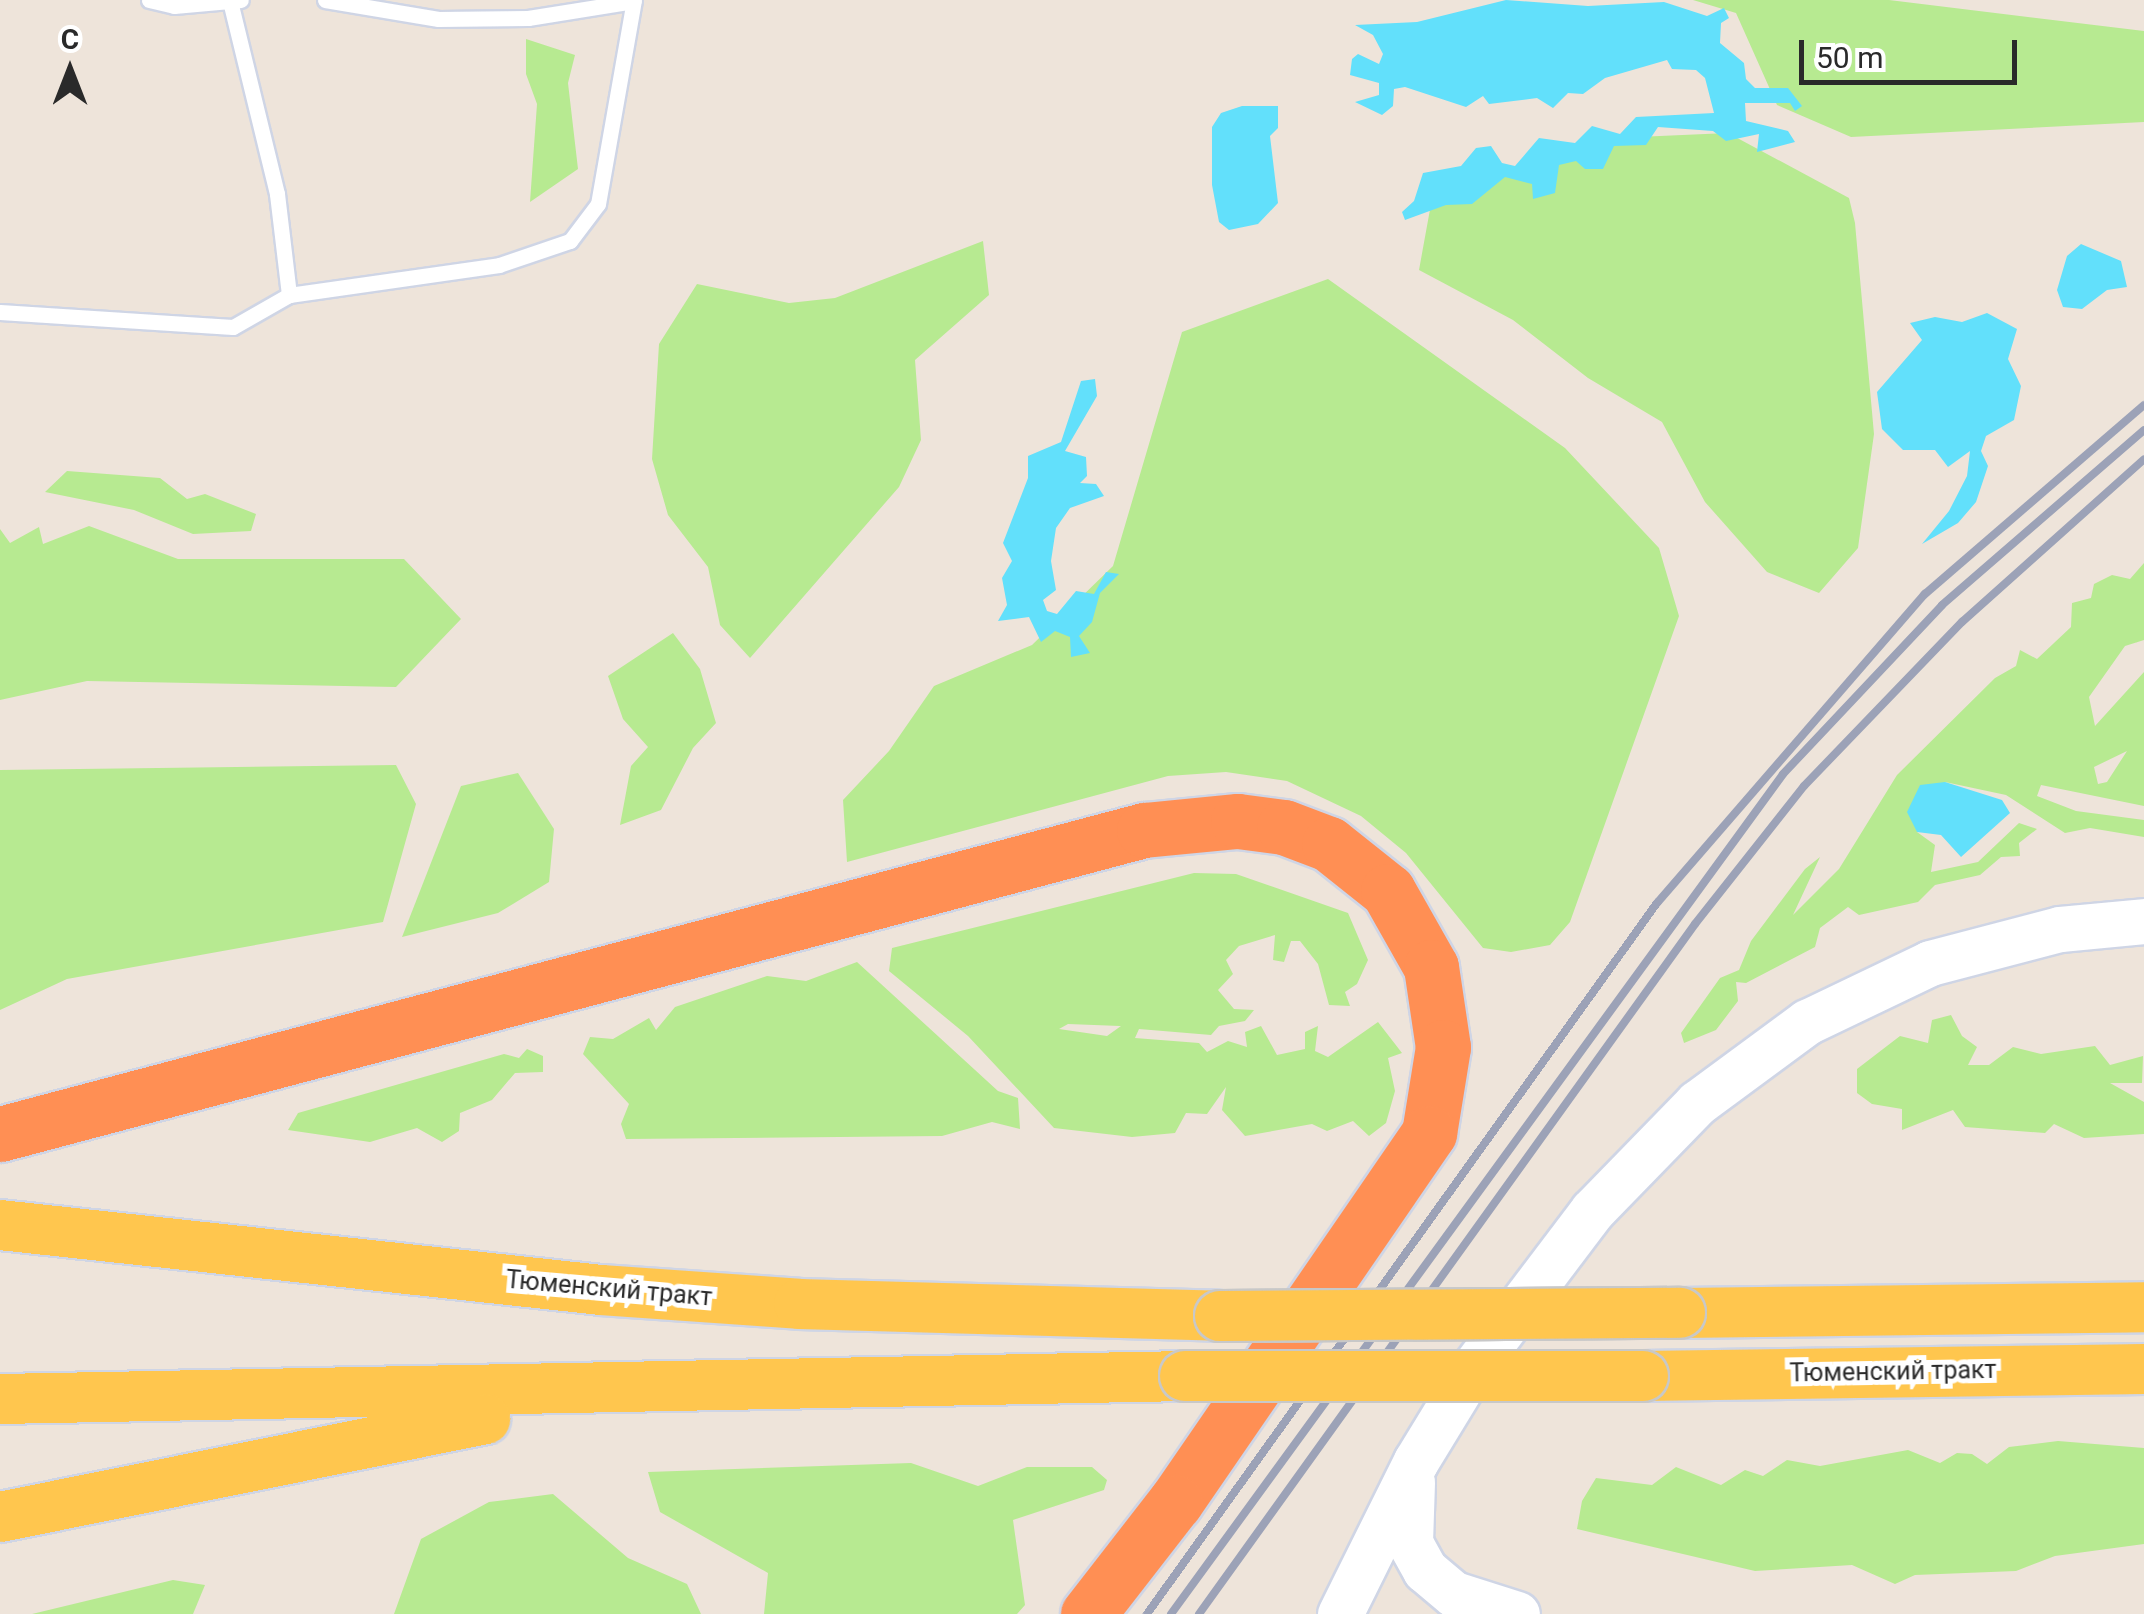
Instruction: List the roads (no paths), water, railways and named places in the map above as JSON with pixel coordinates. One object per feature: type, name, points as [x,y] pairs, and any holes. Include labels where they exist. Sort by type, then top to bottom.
[{"type":"highway","points":[[0,1134],[1144,830],[1238,821],[1284,827],[1329,844],[1388,891],[1431,967],[1444,1047],[1429,1133],[1175,1502],[1088,1614]]},
{"type":"main road","points":[[1340,1614],[1416,1461],[1471,1371],[1592,1211],[1697,1103],[1807,1022],[1930,963],[2060,929],[2144,921]]},
{"type":"main road","name":"Тюменский тракт","points":[[0,1225],[221,1251],[799,1304],[1220,1316],[2144,1307]]},
{"type":"main road","points":[[0,1242],[221,1251]]},
{"type":"main road","name":"Тюменский тракт","points":[[688,1390],[1185,1376],[1643,1376],[2144,1369]]},
{"type":"main road","points":[[0,1399],[688,1390]]},
{"type":"main road","points":[[0,1517],[296,1452],[688,1390]]},
{"type":"main road","points":[[1416,1461],[1406,1510],[1410,1542],[1425,1570],[1454,1594],[1517,1614]]},
{"type":"lane","points":[[148,0],[174,6],[241,0]]},
{"type":"lane","points":[[0,312],[233,327],[288,295],[499,266],[570,241],[598,204],[634,0],[528,18],[438,19],[325,0]]},
{"type":"lane","points":[[230,1],[277,194],[288,295]]},
{"type":"water","points":[[1506,0],[1588,6],[1664,2],[1707,16],[1724,8],[1729,18],[1721,23],[1720,43],[1744,63],[1746,79],[1755,88],[1788,88],[1802,106],[1795,111],[1790,103],[1745,103],[1746,121],[1788,131],[1795,142],[1757,152],[1759,134],[1726,141],[1713,131],[1658,127],[1646,145],[1614,146],[1603,169],[1585,169],[1576,161],[1559,165],[1555,193],[1533,199],[1532,184],[1505,177],[1472,204],[1446,205],[1405,220],[1402,212],[1414,201],[1423,173],[1461,166],[1476,148],[1491,146],[1502,163],[1515,166],[1539,138],[1575,143],[1592,126],[1620,134],[1636,117],[1714,113],[1705,78],[1696,70],[1672,69],[1667,60],[1605,78],[1583,94],[1568,93],[1553,108],[1537,98],[1489,104],[1483,96],[1466,107],[1405,87],[1394,89],[1393,106],[1382,115],[1355,102],[1379,95],[1379,83],[1350,75],[1352,59],[1358,54],[1379,64],[1383,54],[1373,35],[1355,25],[1417,22]]},
{"type":"water","points":[[1242,106],[1278,106],[1278,128],[1270,136],[1278,203],[1258,224],[1229,230],[1219,222],[1212,185],[1212,127],[1221,113]]},
{"type":"water","points":[[2081,244],[2121,261],[2127,287],[2107,290],[2082,309],[2063,307],[2057,290],[2067,256]]},
{"type":"water","points":[[1987,313],[2017,329],[2008,359],[2021,386],[2014,420],[1986,436],[1981,451],[1988,466],[1976,502],[1958,523],[1922,544],[1949,511],[1967,476],[1970,451],[1948,467],[1935,450],[1903,450],[1882,429],[1877,392],[1922,340],[1910,323],[1935,317],[1962,322]]},
{"type":"water","points":[[1095,379],[1097,396],[1065,451],[1086,457],[1087,476],[1080,483],[1096,484],[1104,496],[1070,508],[1056,528],[1051,561],[1056,590],[1043,600],[1047,611],[1057,614],[1076,591],[1094,594],[1106,572],[1119,574],[1100,593],[1092,622],[1079,636],[1090,653],[1071,657],[1070,637],[1055,631],[1041,642],[1029,617],[998,621],[1007,605],[1002,578],[1012,561],[1003,543],[1028,478],[1028,456],[1061,442],[1081,381]]},
{"type":"water","points":[[1945,782],[2002,800],[2010,813],[1961,857],[1941,835],[1917,832],[1907,812],[1920,785]]},
{"type":"railway","points":[[1147,1614],[1657,903],[1925,594],[2144,405]]},
{"type":"railway","points":[[1171,1614],[1783,774],[1942,605],[2144,430]]},
{"type":"railway","points":[[1199,1614],[1695,924],[1804,786],[1962,622],[2144,459]]}]
